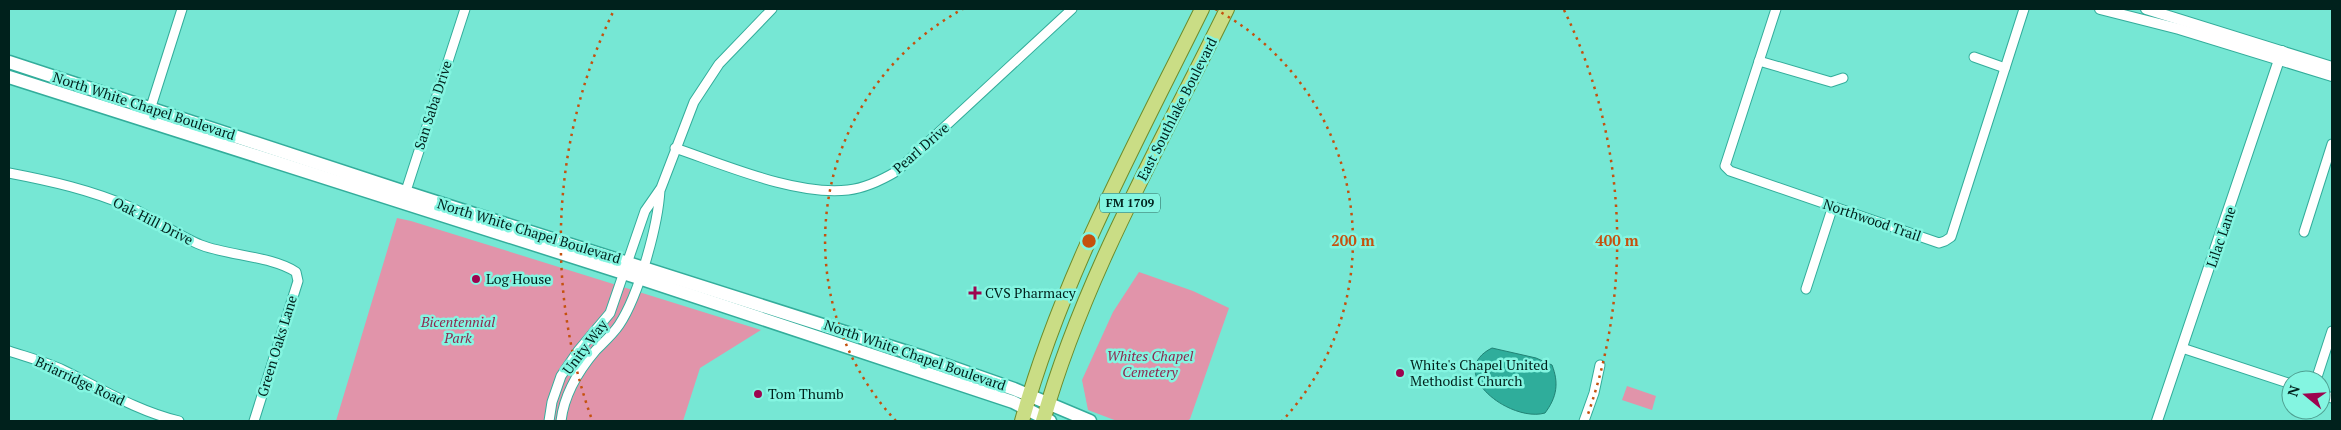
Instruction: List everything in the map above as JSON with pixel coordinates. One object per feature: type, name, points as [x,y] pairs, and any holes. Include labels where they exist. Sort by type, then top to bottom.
[{"type":"main road","name":"East Southlake Boulevard","points":[[1030,396],[1059,311],[1117,183],[1202,9]]},
{"type":"main road","name":"East Southlake Boulevard","points":[[1046,416],[1088,292],[1227,9]]},
{"type":"main road","name":"North White Chapel Boulevard","points":[[9,62],[150,108],[404,197]]},
{"type":"main road","name":"North White Chapel Boulevard","points":[[9,77],[146,121],[404,197],[627,268],[897,348],[1030,396],[1046,416]]},
{"type":"main road","points":[[1117,183],[1135,194]]},
{"type":"main road","name":"North White Chapel Boulevard","points":[[641,272],[1004,399],[1024,415],[1046,416]]},
{"type":"main road","name":"FM 1709","points":[[1024,415],[1030,396]]},
{"type":"main road","points":[[1046,416],[1090,421]]},
{"type":"street","points":[[146,121],[182,9]]},
{"type":"street","name":"San Saba Drive","points":[[404,197],[465,9]]},
{"type":"street","name":"Pearl Drive","points":[[675,148],[748,173],[797,186],[834,191],[868,186],[897,170],[1072,9]]},
{"type":"street","name":"Northwood Trail","points":[[1776,9],[1725,166],[1730,171],[1939,243],[1945,242],[1951,236],[2024,9]]},
{"type":"street","points":[[2100,9],[2199,30],[2282,55],[2332,67]]},
{"type":"street","points":[[2146,9],[2199,30]]},
{"type":"street","points":[[660,190],[694,102],[719,64],[766,11]]},
{"type":"street","points":[[2282,55],[2332,76]]},
{"type":"street","name":"Lilac Lane","points":[[2157,421],[2282,55]]},
{"type":"street","points":[[1974,57],[2005,68]]},
{"type":"street","points":[[1759,61],[1831,82],[1843,78]]},
{"type":"street","points":[[2304,232],[2332,144]]},
{"type":"street","name":"Oak Hill Drive","points":[[9,174],[67,184],[100,195],[132,208],[200,245],[237,256],[286,265],[296,272]]},
{"type":"street","name":"Unity Way","points":[[549,421],[552,402],[561,376],[578,351],[610,313],[645,211],[660,190]]},
{"type":"street","name":"Unity Way","points":[[561,421],[574,381],[587,360],[619,326],[641,272],[658,213],[660,190]]},
{"type":"street","points":[[1806,289],[1833,206]]},
{"type":"street","name":"Green Oaks Lane","points":[[254,421],[298,281],[296,272]]},
{"type":"street","points":[[2319,370],[2332,331]]},
{"type":"street","points":[[2182,348],[2281,381]]},
{"type":"street","name":"Briarridge Road","points":[[9,351],[54,366],[117,399],[156,416],[179,421]]},
{"type":"street","points":[[1584,421],[1594,393],[1600,366]]},
{"type":"green space","name":"Bicentennial Park","points":[[397,218],[761,330],[700,368],[683,421],[336,421]]},
{"type":"green space","name":"Whites Chapel Cemetery","points":[[1139,272],[1193,291],[1229,308],[1190,419],[1187,421],[1117,421],[1088,410],[1082,380],[1113,312]]},
{"type":"green space","points":[[1627,386],[1656,396],[1652,410],[1622,400]]},
{"type":"shaded area","points":[[1492,348],[1536,358],[1552,365],[1556,378],[1556,390],[1545,413],[1531,414],[1515,410],[1500,403],[1487,393],[1478,382],[1475,370],[1479,358]]},
{"type":"place","name":"Log House","points":[[476,279]]},
{"type":"place","name":"CVS Pharmacy","points":[[975,293]]},
{"type":"place","name":"White's Chapel United Methodist Church","points":[[1400,373]]},
{"type":"place","name":"Tom Thumb","points":[[758,394]]}]
